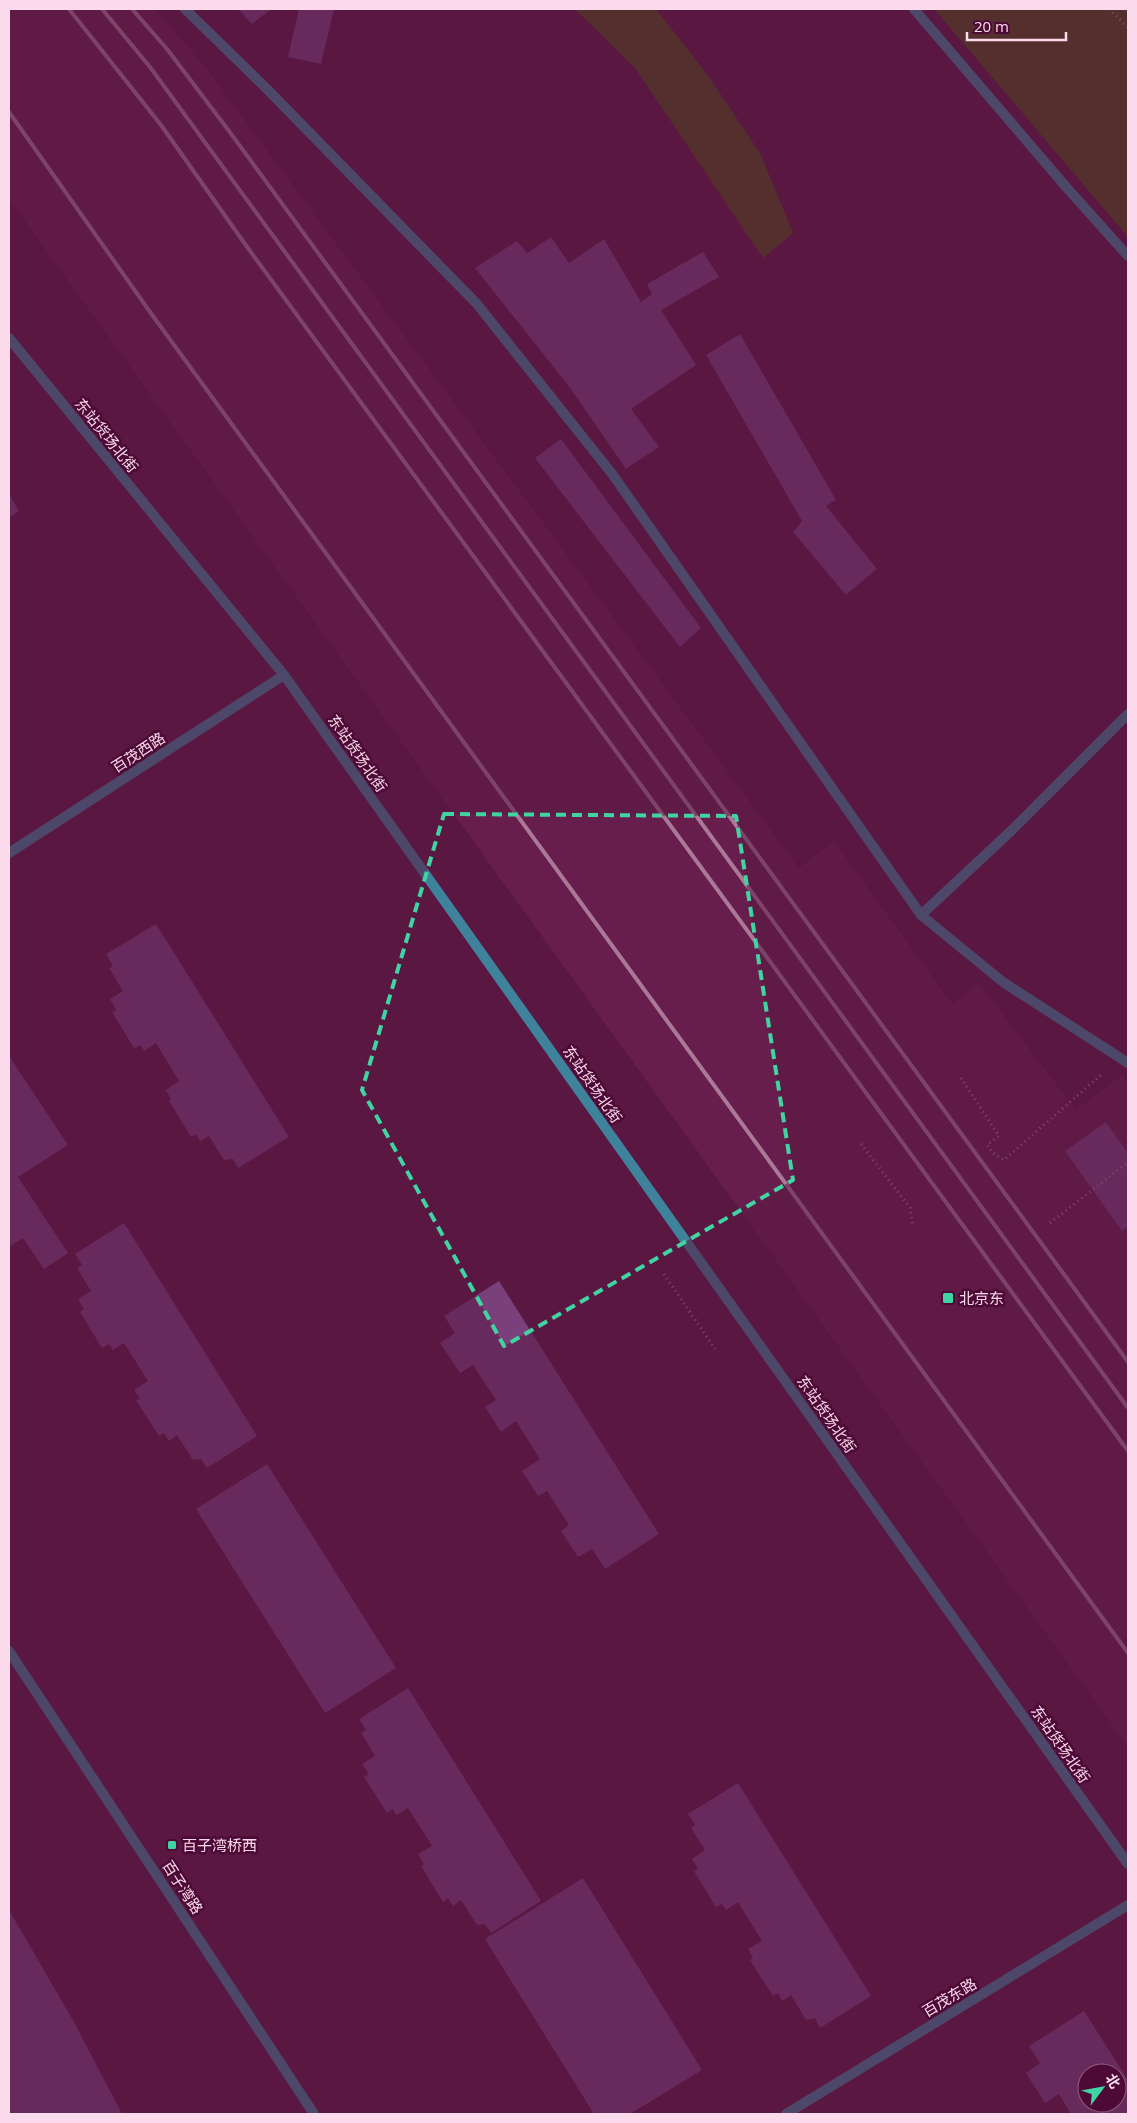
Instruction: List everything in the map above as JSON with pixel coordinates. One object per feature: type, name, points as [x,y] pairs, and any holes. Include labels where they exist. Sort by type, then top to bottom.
[{"type":"street","points":[[185,9],[267,89],[476,304],[613,475],[921,915],[1003,982],[1124,1060]]},
{"type":"street","points":[[914,9],[1128,256]]},
{"type":"street","name":"东站货场北街","points":[[9,338],[284,675],[1128,1864]]},
{"type":"street","name":"百茂西路","points":[[9,854],[284,675]]},
{"type":"street","points":[[921,915],[1011,831],[1128,714]]},
{"type":"street","name":"百子湾路","points":[[9,1651],[314,2114]]},
{"type":"street","name":"百茂东路","points":[[786,2114],[1128,1905]]},
{"type":"path","points":[[1109,9],[1128,28]]},
{"type":"path","points":[[961,1078],[999,1136],[987,1145],[993,1153],[1004,1160],[1124,1060]]},
{"type":"path","points":[[861,1144],[910,1208],[913,1226]]},
{"type":"path","points":[[1050,1223],[1128,1162]]},
{"type":"path","points":[[664,1274],[716,1349]]},
{"type":"highlighted area","points":[[444,814],[736,816],[793,1180],[504,1346],[362,1090]]},
{"type":"shaded area","points":[[9,9],[154,9],[203,64],[799,868],[834,841],[952,1004],[979,983],[1076,1110],[1121,1076],[1128,1082],[1128,1747],[9,199]]},
{"type":"shaded area","points":[[575,9],[656,9],[707,74],[760,153],[793,233],[763,258],[635,68]]},
{"type":"shaded area","points":[[934,9],[1128,9],[1128,237]]},
{"type":"building","points":[[238,9],[271,9],[252,24]]},
{"type":"building","points":[[299,9],[334,9],[321,64],[288,57]]},
{"type":"building","points":[[551,237],[569,263],[604,239],[641,302],[652,294],[647,284],[703,252],[719,277],[661,310],[696,365],[631,409],[659,447],[626,469],[571,389],[475,268],[517,241],[527,253]]},
{"type":"building","points":[[740,334],[836,500],[826,506],[877,569],[846,595],[793,532],[802,521],[706,355]]},
{"type":"building","points":[[561,439],[701,628],[680,647],[535,458]]},
{"type":"building","points":[[9,494],[19,511],[9,518]]},
{"type":"building","points":[[156,924],[289,1137],[238,1168],[233,1159],[224,1160],[209,1136],[200,1141],[196,1134],[191,1137],[169,1101],[171,1099],[166,1090],[179,1081],[156,1043],[144,1051],[141,1045],[134,1048],[112,1012],[116,1010],[110,999],[123,991],[109,968],[113,966],[106,954]]},
{"type":"building","points":[[9,1056],[68,1145],[18,1177],[68,1253],[44,1269],[23,1238],[9,1247]]},
{"type":"building","points":[[1106,1122],[1128,1153],[1128,1226],[1122,1231],[1065,1151]]},
{"type":"building","points":[[124,1223],[257,1436],[207,1468],[201,1459],[193,1460],[177,1435],[169,1441],[164,1433],[159,1436],[136,1400],[140,1399],[134,1390],[148,1381],[124,1343],[113,1350],[109,1344],[102,1348],[80,1312],[84,1309],[78,1299],[91,1291],[77,1268],[82,1265],[75,1254]]},
{"type":"building","points":[[499,1281],[659,1534],[605,1569],[592,1549],[578,1557],[561,1531],[569,1525],[547,1491],[538,1496],[522,1471],[540,1459],[516,1421],[501,1432],[485,1407],[496,1400],[473,1365],[460,1373],[440,1343],[455,1333],[444,1316]]},
{"type":"building","points":[[267,1464],[396,1668],[325,1713],[196,1509]]},
{"type":"building","points":[[408,1688],[541,1901],[491,1933],[485,1924],[477,1925],[461,1900],[453,1906],[448,1898],[443,1902],[421,1866],[424,1864],[418,1854],[432,1846],[408,1808],[396,1815],[393,1809],[387,1813],[364,1777],[369,1774],[362,1764],[375,1756],[361,1733],[366,1730],[359,1719]]},
{"type":"building","points":[[738,1783],[871,1996],[820,2028],[815,2018],[806,2020],[791,1995],[782,2001],[778,1993],[773,1996],[750,1960],[753,1958],[748,1949],[762,1941],[738,1902],[726,1910],[722,1904],[716,1907],[694,1871],[698,1869],[692,1859],[705,1850],[691,1828],[695,1825],[688,1814]]},
{"type":"building","points":[[583,1878],[702,2070],[630,2114],[594,2114],[485,1939]]},
{"type":"building","points":[[9,1910],[74,2022],[122,2114],[11,2114],[9,2110]]},
{"type":"building","points":[[1084,2011],[1117,2063],[1077,2063],[1077,2113],[1127,2113],[1127,2078],[1128,2114],[1071,2114],[1059,2094],[1045,2103],[1026,2073],[1040,2063],[1029,2046]]},
{"type":"railway","points":[[69,9],[161,125],[245,244],[1128,1451]]},
{"type":"railway","points":[[102,9],[150,67],[1128,1408]]},
{"type":"railway","points":[[132,9],[167,49],[229,131],[1128,1362]]},
{"type":"railway","points":[[9,112],[150,312],[1128,1653]]},
{"type":"place","name":"北京东","points":[[948,1298]]},
{"type":"place","name":"百子湾桥西","points":[[172,1845]]}]
